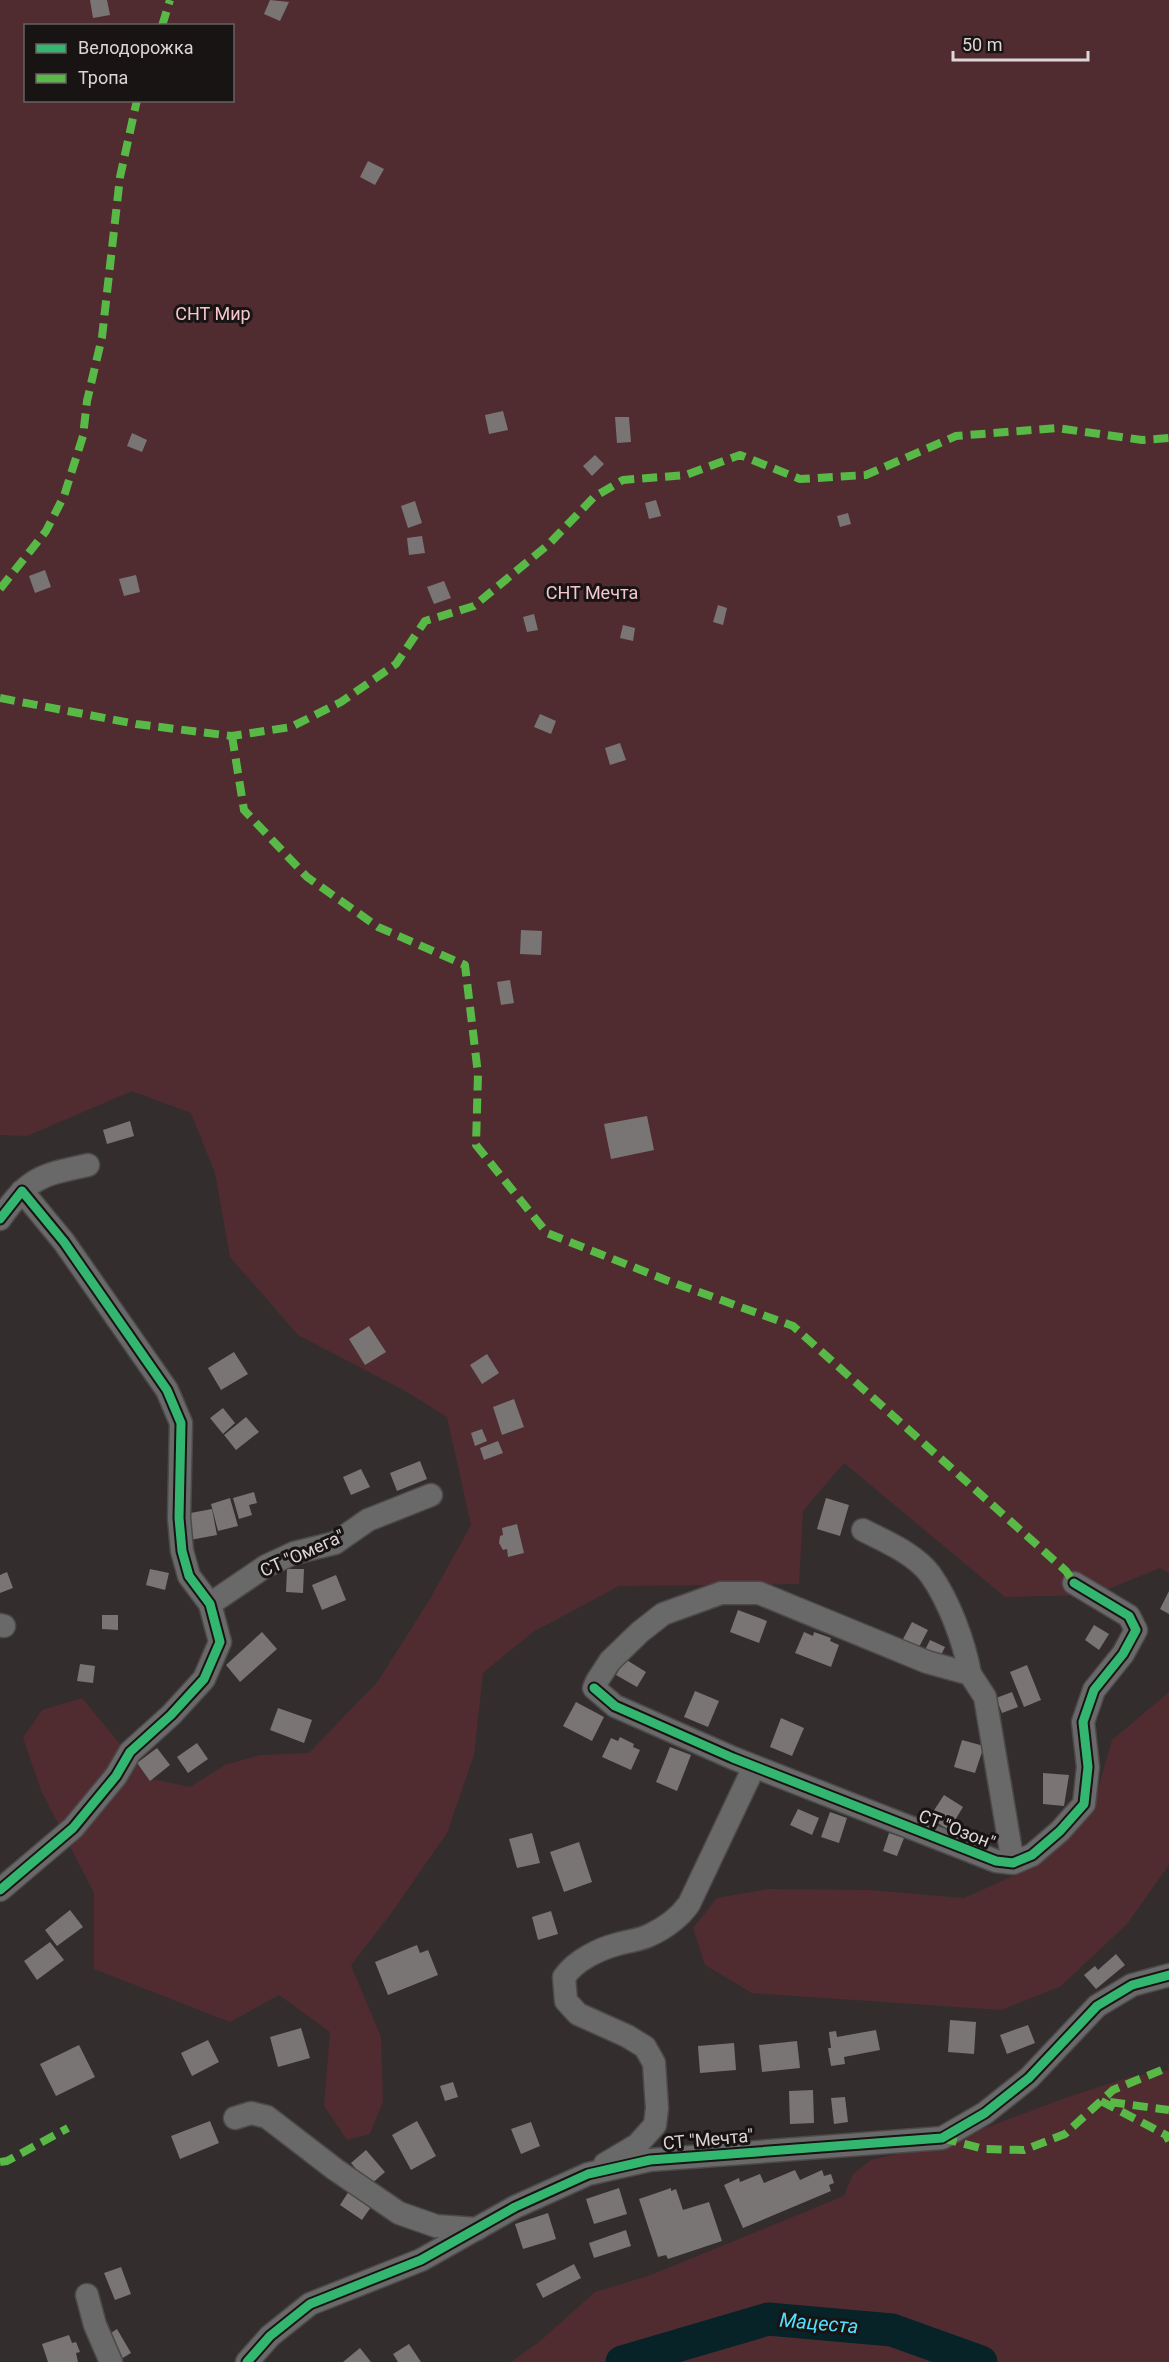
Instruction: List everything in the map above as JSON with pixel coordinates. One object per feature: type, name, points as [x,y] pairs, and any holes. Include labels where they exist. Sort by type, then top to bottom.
[{"type":"street","points":[[0,1218],[34,1180],[88,1165]]},
{"type":"street","points":[[0,1890],[73,1828],[116,1776],[130,1752],[171,1715],[204,1679],[220,1642],[210,1604],[189,1576],[182,1551],[179,1518],[181,1423],[167,1390],[64,1242],[22,1191]]},
{"type":"street","name":"СТ \"Омега\"","points":[[210,1604],[266,1566],[294,1553],[335,1543],[368,1520],[431,1496]]},
{"type":"street","points":[[863,1530],[903,1551],[929,1573],[951,1614],[965,1646],[970,1674],[985,1697],[1012,1863]]},
{"type":"street","name":"СТ \"Озон\"","points":[[970,1674],[927,1662],[759,1593],[722,1593],[663,1614],[610,1661],[594,1688],[599,1695],[615,1706],[754,1767],[996,1862],[1012,1863],[1032,1855],[1060,1831],[1084,1804],[1088,1767],[1083,1722],[1094,1690],[1123,1654],[1136,1630],[1129,1616],[1074,1584]]},
{"type":"street","points":[[588,2174],[637,2145],[655,2125],[657,2108],[654,2063],[645,2047],[627,2036],[578,2014],[566,2001],[564,1977],[570,1968],[591,1955],[615,1945],[649,1936],[680,1917],[689,1904],[754,1767]]},
{"type":"street","name":"СТ \"Мечта\"","points":[[247,2362],[270,2336],[310,2304],[421,2260],[529,2200],[588,2174],[650,2160],[942,2139],[985,2113],[1029,2078],[1097,2006],[1132,1985],[1169,1975]]},
{"type":"street","points":[[235,2118],[250,2113],[267,2117],[336,2170],[399,2213],[436,2226],[477,2229]]},
{"type":"street","points":[[87,2295],[95,2325],[111,2362]]},
{"type":"green space","points":[[0,0],[1169,0],[1169,1573],[1160,1568],[1094,1595],[1005,1597],[844,1463],[803,1511],[799,1584],[619,1586],[533,1632],[483,1673],[474,1755],[447,1833],[390,1915],[351,1965],[381,2037],[383,2102],[370,2134],[347,2140],[324,2106],[330,2032],[279,1995],[230,2022],[94,1969],[94,1893],[41,1790],[23,1738],[42,1710],[82,1698],[148,1778],[190,1787],[225,1765],[260,1755],[309,1753],[378,1681],[430,1599],[471,1525],[447,1417],[407,1392],[298,1335],[230,1257],[215,1173],[191,1113],[132,1091],[27,1136],[0,1135]]},
{"type":"green space","points":[[1169,1692],[1169,1865],[1127,1924],[1061,1986],[1001,2010],[752,1993],[705,1965],[693,1928],[717,1898],[768,1889],[869,1890],[964,1898],[1031,1868],[1093,1806],[1112,1740]]},
{"type":"green space","points":[[1169,2070],[1169,2362],[511,2362],[539,2342],[595,2292],[648,2276],[844,2196],[853,2174],[871,2160],[945,2143],[1068,2097],[1130,2077]]},
{"type":"building","points":[[90,0],[107,0],[110,15],[93,18]]},
{"type":"building","points":[[270,0],[289,2],[280,21],[264,14]]},
{"type":"building","points":[[368,161],[384,169],[375,185],[360,177]]},
{"type":"building","points":[[503,411],[508,430],[489,434],[485,415]]},
{"type":"building","points":[[615,417],[629,417],[631,442],[617,443]]},
{"type":"building","points":[[132,433],[147,440],[142,452],[127,446]]},
{"type":"building","points":[[595,455],[604,464],[592,476],[583,466]]},
{"type":"building","points":[[656,500],[661,516],[649,519],[645,503]]},
{"type":"building","points":[[415,501],[422,523],[408,528],[401,506]]},
{"type":"building","points":[[848,513],[851,524],[840,527],[837,516]]},
{"type":"building","points":[[422,536],[425,553],[409,555],[407,538]]},
{"type":"building","points":[[45,570],[51,587],[35,593],[29,576]]},
{"type":"building","points":[[136,575],[140,592],[124,596],[119,579]]},
{"type":"building","points":[[444,581],[451,598],[434,604],[427,587]]},
{"type":"building","points":[[718,605],[727,608],[723,625],[713,622]]},
{"type":"building","points":[[534,614],[538,630],[527,632],[523,617]]},
{"type":"building","points":[[623,625],[635,628],[633,641],[620,638]]},
{"type":"building","points":[[540,714],[556,721],[551,734],[534,727]]},
{"type":"building","points":[[620,743],[626,760],[610,765],[605,748]]},
{"type":"building","points":[[521,930],[542,931],[541,955],[520,954]]},
{"type":"building","points":[[510,980],[514,1003],[501,1005],[497,982]]},
{"type":"building","points":[[647,1116],[654,1150],[611,1159],[604,1124]]},
{"type":"building","points":[[130,1121],[134,1136],[107,1144],[103,1130]]},
{"type":"building","points":[[369,1326],[386,1352],[365,1365],[349,1339]]},
{"type":"building","points":[[234,1352],[248,1374],[221,1390],[208,1368]]},
{"type":"building","points":[[487,1354],[499,1373],[482,1384],[470,1365]]},
{"type":"building","points":[[514,1399],[524,1427],[502,1435],[493,1407]]},
{"type":"building","points":[[223,1408],[235,1423],[223,1434],[210,1418]]},
{"type":"building","points":[[246,1417],[259,1432],[236,1450],[224,1435]]},
{"type":"building","points":[[482,1429],[487,1441],[475,1446],[471,1433]]},
{"type":"building","points":[[498,1441],[503,1453],[484,1460],[480,1448]]},
{"type":"building","points":[[420,1461],[427,1479],[397,1491],[390,1473]]},
{"type":"building","points":[[361,1469],[370,1487],[351,1495],[343,1477]]},
{"type":"building","points":[[254,1492],[257,1503],[249,1505],[252,1515],[239,1519],[233,1498]]},
{"type":"building","points":[[230,1498],[238,1526],[218,1531],[211,1504]]},
{"type":"building","points":[[826,1498],[849,1505],[840,1536],[817,1529]]},
{"type":"building","points":[[212,1509],[217,1535],[190,1540],[185,1514]]},
{"type":"building","points":[[517,1524],[524,1553],[508,1557],[507,1549],[503,1550],[499,1543],[500,1536],[503,1535],[502,1528]]},
{"type":"building","points":[[150,1569],[169,1573],[165,1590],[146,1585]]},
{"type":"building","points":[[287,1569],[304,1569],[303,1593],[286,1592]]},
{"type":"building","points":[[7,1572],[13,1588],[0,1593],[0,1575]]},
{"type":"building","points":[[336,1575],[346,1600],[322,1610],[312,1585]]},
{"type":"building","points":[[1169,1591],[1169,1614],[1160,1609]]},
{"type":"building","points":[[738,1610],[767,1621],[759,1643],[730,1632]]},
{"type":"building","points":[[102,1615],[118,1615],[118,1630],[102,1629]]},
{"type":"building","points":[[912,1622],[928,1630],[918,1649],[902,1641]]},
{"type":"building","points":[[1094,1625],[1109,1634],[1099,1650],[1085,1640]]},
{"type":"building","points":[[262,1632],[277,1649],[240,1682],[226,1665]]},
{"type":"building","points":[[804,1632],[813,1636],[814,1632],[831,1638],[830,1641],[839,1645],[831,1667],[795,1653]]},
{"type":"building","points":[[930,1640],[945,1647],[939,1659],[924,1652]]},
{"type":"building","points":[[625,1659],[646,1672],[637,1687],[616,1675]]},
{"type":"building","points":[[80,1664],[95,1666],[93,1683],[77,1681]]},
{"type":"building","points":[[1027,1665],[1041,1700],[1024,1707],[1010,1672]]},
{"type":"building","points":[[695,1691],[719,1701],[708,1727],[684,1717]]},
{"type":"building","points":[[1012,1692],[1018,1707],[1002,1713],[996,1698]]},
{"type":"building","points":[[576,1702],[604,1717],[592,1741],[563,1726]]},
{"type":"building","points":[[278,1708],[312,1720],[304,1743],[270,1730]]},
{"type":"building","points":[[781,1718],[804,1728],[792,1756],[770,1747]]},
{"type":"building","points":[[620,1737],[640,1750],[631,1770],[602,1757],[611,1738],[618,1741]]},
{"type":"building","points":[[962,1740],[984,1746],[975,1773],[954,1767]]},
{"type":"building","points":[[197,1743],[208,1759],[188,1773],[177,1757]]},
{"type":"building","points":[[670,1747],[691,1755],[677,1791],[656,1782]]},
{"type":"building","points":[[157,1748],[170,1765],[150,1781],[137,1763]]},
{"type":"building","points":[[1043,1773],[1069,1775],[1064,1806],[1043,1804]]},
{"type":"building","points":[[944,1795],[963,1807],[949,1830],[929,1818]]},
{"type":"building","points":[[798,1809],[819,1818],[812,1835],[790,1825]]},
{"type":"building","points":[[830,1812],[847,1818],[839,1843],[821,1837]]},
{"type":"building","points":[[532,1833],[540,1863],[517,1868],[509,1839]]},
{"type":"building","points":[[889,1833],[904,1838],[897,1856],[883,1851]]},
{"type":"building","points":[[579,1842],[592,1882],[564,1892],[550,1852]]},
{"type":"building","points":[[70,1910],[83,1927],[57,1946],[45,1930]]},
{"type":"building","points":[[551,1911],[558,1934],[538,1940],[532,1917]]},
{"type":"building","points":[[50,1942],[64,1960],[37,1980],[24,1961]]},
{"type":"building","points":[[417,1945],[420,1953],[428,1950],[438,1975],[388,1995],[375,1962]]},
{"type":"building","points":[[1116,1954],[1125,1965],[1096,1989],[1084,1975],[1095,1966],[1098,1970]]},
{"type":"building","points":[[950,2020],[976,2022],[974,2054],[948,2052]]},
{"type":"building","points":[[1028,2025],[1035,2043],[1007,2054],[1000,2035]]},
{"type":"building","points":[[301,2028],[310,2058],[278,2067],[270,2037]]},
{"type":"building","points":[[876,2030],[880,2050],[844,2057],[845,2064],[831,2066],[828,2048],[831,2048],[829,2032],[836,2031],[837,2037]]},
{"type":"building","points":[[208,2040],[219,2062],[192,2076],[181,2053]]},
{"type":"building","points":[[797,2041],[800,2068],[762,2072],[759,2045]]},
{"type":"building","points":[[734,2043],[736,2070],[700,2073],[698,2046]]},
{"type":"building","points":[[79,2045],[95,2077],[56,2096],[40,2064]]},
{"type":"building","points":[[453,2082],[458,2097],[445,2101],[440,2086]]},
{"type":"building","points":[[813,2090],[814,2123],[790,2124],[789,2091]]},
{"type":"building","points":[[845,2097],[848,2122],[834,2124],[831,2098]]},
{"type":"building","points":[[210,2121],[219,2143],[180,2159],[171,2136]]},
{"type":"building","points":[[417,2121],[436,2156],[411,2170],[392,2135]]},
{"type":"building","points":[[531,2122],[540,2146],[521,2154],[511,2129]]},
{"type":"building","points":[[366,2150],[385,2172],[370,2185],[351,2163]]},
{"type":"building","points":[[795,2170],[800,2180],[822,2170],[824,2176],[831,2174],[834,2183],[829,2185],[831,2191],[743,2228],[724,2185],[739,2178],[740,2182],[760,2174],[764,2183]]},
{"type":"building","points":[[619,2188],[627,2214],[594,2224],[586,2199]]},
{"type":"building","points":[[671,2188],[671,2191],[676,2189],[683,2210],[709,2202],[722,2241],[668,2259],[666,2255],[658,2257],[639,2199]]},
{"type":"building","points":[[349,2191],[371,2207],[362,2220],[340,2205]]},
{"type":"building","points":[[548,2213],[556,2239],[523,2249],[515,2224]]},
{"type":"building","points":[[626,2230],[631,2246],[594,2258],[589,2243]]},
{"type":"building","points":[[574,2264],[581,2278],[543,2298],[536,2284]]},
{"type":"building","points":[[121,2267],[131,2294],[115,2300],[104,2273]]},
{"type":"building","points":[[117,2329],[131,2353],[116,2362],[102,2339]]},
{"type":"building","points":[[69,2335],[72,2343],[76,2342],[80,2352],[76,2353],[78,2362],[48,2362],[42,2344]]},
{"type":"building","points":[[409,2344],[421,2362],[398,2362],[393,2354]]},
{"type":"building","points":[[360,2348],[371,2362],[343,2362]]},
{"type":"waterway","name":"Мацеста","points":[[622,2362],[768,2319],[892,2330],[981,2362]]},
{"type":"marked path","points":[[163,24],[170,0]]},
{"type":"marked path","points":[[0,589],[46,531],[64,496],[83,436],[87,401],[102,337],[120,177],[137,102]]},
{"type":"marked path","points":[[0,698],[136,724],[232,736],[291,727],[341,702],[396,664],[425,621],[474,606],[549,544],[594,497],[623,480],[686,475],[740,455],[800,479],[866,475],[956,436],[1057,428],[1142,440],[1169,438]]},
{"type":"marked path","points":[[232,736],[244,810],[307,877],[378,927],[465,965],[478,1074],[476,1145],[547,1233],[666,1280],[793,1326],[1066,1571],[1074,1583]]},
{"type":"marked path","points":[[942,2138],[984,2149],[1024,2150],[1065,2134],[1113,2090],[1169,2067]]},
{"type":"marked path","points":[[1101,2101],[1166,2135],[1169,2141]]},
{"type":"marked path","points":[[1110,2102],[1169,2110]]},
{"type":"marked path","points":[[0,2162],[7,2161],[68,2128]]},
{"type":"cycle path","points":[[0,1219],[22,1191],[64,1242],[167,1390],[181,1423],[179,1518],[182,1551],[189,1576],[210,1604],[220,1642],[204,1679],[171,1715],[130,1752],[116,1776],[73,1828],[0,1890]]},
{"type":"cycle path","points":[[594,1688],[615,1706],[733,1758],[996,1861],[1013,1863],[1032,1855],[1060,1831],[1084,1804],[1088,1767],[1083,1722],[1094,1690],[1123,1654],[1136,1630],[1129,1616],[1074,1583]]},
{"type":"cycle path","points":[[247,2362],[270,2336],[310,2304],[421,2260],[515,2207],[588,2174],[650,2160],[942,2138],[985,2113],[1029,2078],[1097,2006],[1132,1985],[1169,1975]]},
{"type":"park label","name":"СНТ Мир","points":[[213,313]]},
{"type":"park label","name":"СНТ Мечта","points":[[592,592]]}]
